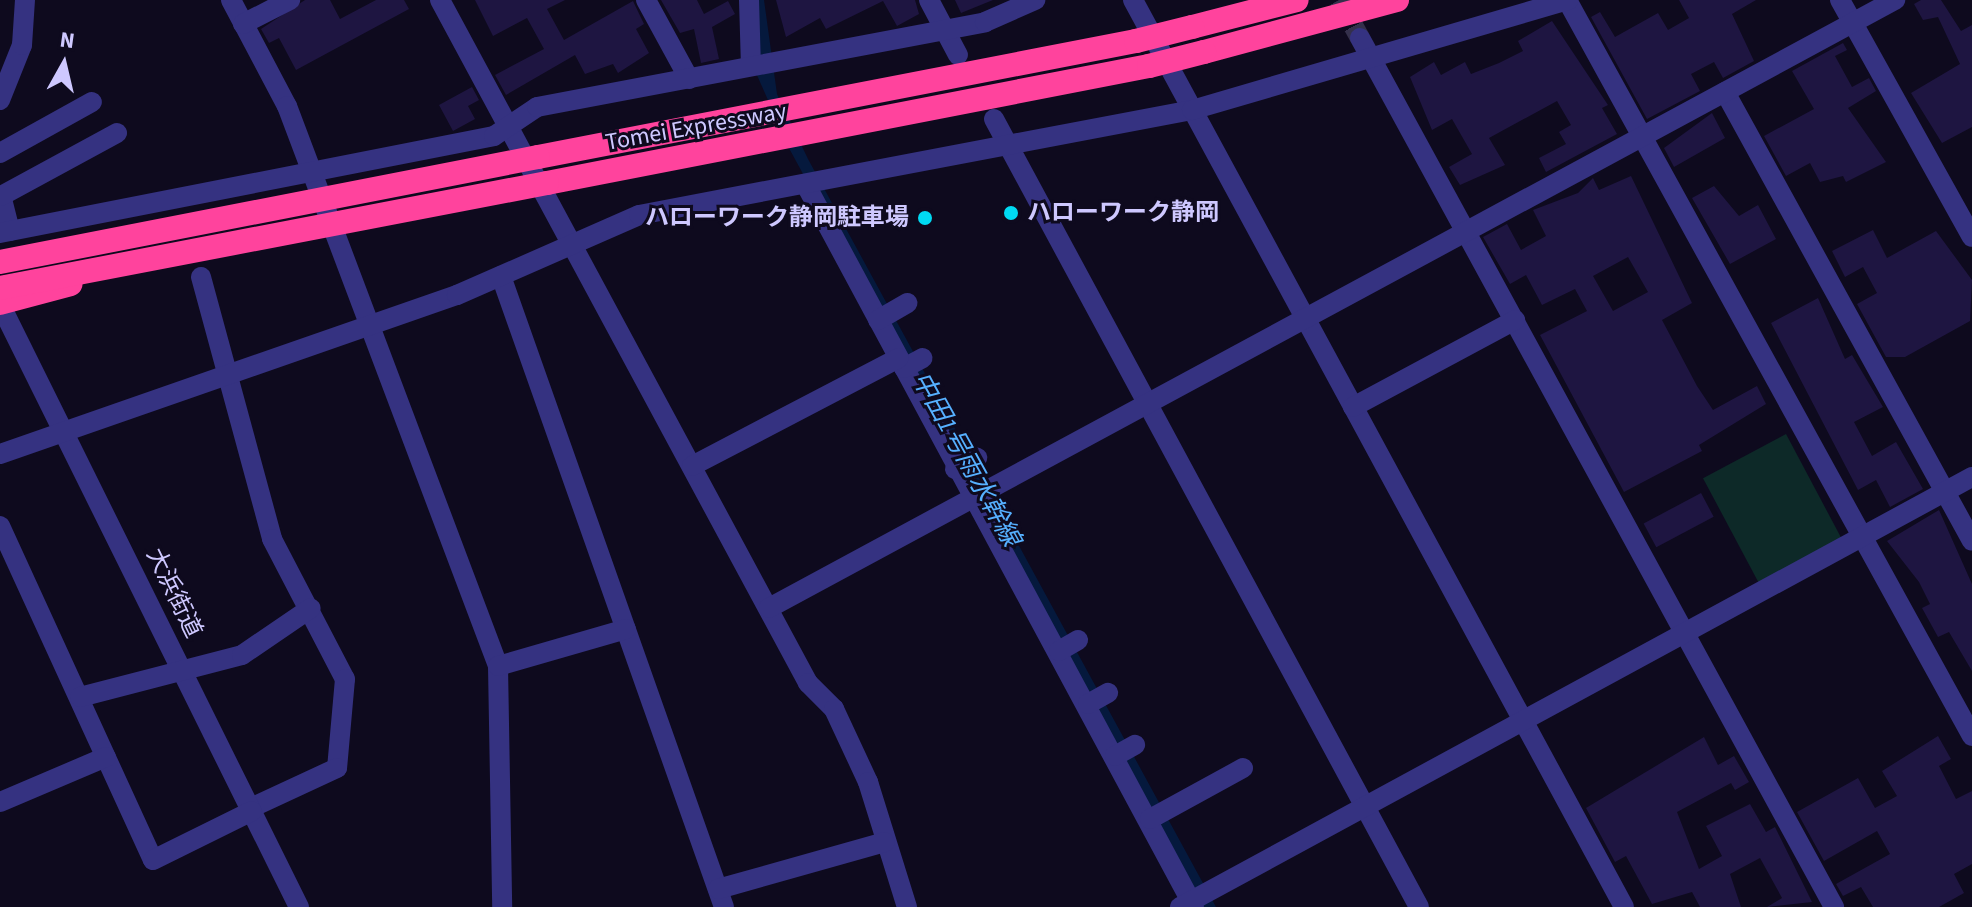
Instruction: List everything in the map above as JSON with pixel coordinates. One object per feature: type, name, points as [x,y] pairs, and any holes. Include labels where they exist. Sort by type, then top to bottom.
[{"type":"highway","name":"Tomei Expressway","points":[[0,262],[1136,41],[1297,0]]},
{"type":"highway","name":"Tomei Expressway","points":[[0,288],[173,252],[813,134],[1149,66],[1397,0]]},
{"type":"highway","points":[[0,304],[173,252]]},
{"type":"street","points":[[0,100],[22,45],[25,0]]},
{"type":"street","points":[[231,0],[287,106],[498,666],[502,907]]},
{"type":"street","points":[[243,24],[290,0]]},
{"type":"street","points":[[440,0],[808,683],[847,734],[907,907]]},
{"type":"street","points":[[646,0],[689,79]]},
{"type":"street","points":[[749,0],[758,64]]},
{"type":"street","points":[[929,0],[958,55]]},
{"type":"street","points":[[117,133],[1,196],[5,232],[494,136],[537,107],[985,22],[1035,0]]},
{"type":"street","points":[[0,454],[229,376],[501,276],[639,215],[813,186],[1192,110],[1373,60],[1567,0],[1972,736]]},
{"type":"street","points":[[1840,0],[1972,237]]},
{"type":"street","points":[[769,608],[1306,319],[1465,228],[1895,0]]},
{"type":"street","points":[[1138,2],[1192,110],[1624,907]]},
{"type":"street","points":[[1360,38],[1683,636],[1834,907]]},
{"type":"street","points":[[1725,92],[1972,541]]},
{"type":"street","points":[[0,153],[92,102]]},
{"type":"street","points":[[994,119],[1419,907]]},
{"type":"street","points":[[813,186],[891,313],[909,362],[1158,815],[1188,905],[1972,477]]},
{"type":"street","points":[[501,276],[721,898],[885,842]]},
{"type":"street","points":[[0,526],[153,860],[337,768],[345,679],[311,608],[272,539],[201,277]]},
{"type":"street","name":"大浜街道","points":[[0,304],[299,907]]},
{"type":"street","points":[[1353,407],[1515,320]]},
{"type":"street","points":[[692,466],[909,362]]},
{"type":"street","points":[[80,697],[184,673],[242,655],[311,608]]},
{"type":"street","points":[[498,666],[626,629]]},
{"type":"street","points":[[0,802],[106,757]]},
{"type":"street","points":[[1158,815],[1243,768]]},
{"type":"green space","points":[[1786,434],[1842,540],[1759,584],[1703,478]]},
{"type":"water","name":"中田1号雨水幹線","points":[[751,0],[764,0],[777,94],[808,159],[1216,907],[1202,907],[790,150],[756,73]]},
{"type":"building","points":[[305,0],[330,0],[340,19],[376,0],[404,0],[409,9],[296,70],[279,38],[269,43],[261,29]]},
{"type":"building","points":[[475,0],[565,0],[547,9],[564,40],[633,1],[644,24],[636,29],[649,53],[618,73],[613,64],[585,74],[575,55],[506,95],[495,75],[544,49],[527,18],[493,36]]},
{"type":"building","points":[[661,0],[697,0],[704,14],[728,1],[735,14],[712,27],[719,59],[701,63],[694,29],[680,33]]},
{"type":"building","points":[[776,0],[915,0],[919,14],[897,26],[883,1],[826,29],[820,18],[786,37]]},
{"type":"building","points":[[955,0],[993,0],[961,13]]},
{"type":"building","points":[[1679,0],[1756,0],[1732,14],[1754,61],[1723,78],[1714,62],[1691,74],[1700,91],[1647,119],[1591,17],[1600,12],[1615,37],[1658,13],[1668,30],[1689,18]]},
{"type":"building","points":[[1921,0],[1941,0],[1961,31],[1972,25],[1972,127],[1942,143],[1911,93],[1960,64],[1938,17],[1923,20],[1914,4]]},
{"type":"building","points":[[1552,21],[1608,105],[1602,108],[1617,134],[1546,172],[1539,158],[1566,144],[1559,132],[1571,125],[1557,101],[1489,138],[1505,165],[1460,185],[1449,167],[1472,154],[1452,119],[1432,130],[1410,77],[1434,62],[1441,75],[1465,62],[1471,74],[1499,63],[1523,51],[1518,41]]},
{"type":"building","points":[[1843,43],[1847,50],[1835,56],[1852,87],[1869,78],[1876,91],[1848,108],[1886,162],[1846,182],[1843,176],[1820,182],[1810,163],[1786,176],[1764,136],[1814,109],[1792,71]]},
{"type":"building","points":[[472,87],[479,100],[468,106],[475,119],[453,131],[439,105]]},
{"type":"building","points":[[1712,113],[1725,138],[1674,167],[1664,148]]},
{"type":"building","points":[[1631,176],[1692,303],[1662,320],[1713,410],[1757,386],[1766,404],[1699,445],[1702,451],[1624,492],[1540,335],[1587,311],[1575,289],[1542,305],[1526,275],[1510,284],[1483,237],[1507,224],[1521,250],[1546,236],[1533,210],[1578,193],[1593,178],[1599,190]],"holes":[[[1628,257],[1648,292],[1613,311],[1593,276]]]},
{"type":"building","points":[[1714,186],[1739,216],[1758,205],[1776,239],[1730,264],[1692,198]]},
{"type":"building","points":[[1873,230],[1887,258],[1936,231],[1972,280],[1970,321],[1905,357],[1886,357],[1857,304],[1877,293],[1863,267],[1845,277],[1832,251]]},
{"type":"building","points":[[1818,298],[1845,359],[1852,355],[1883,407],[1854,422],[1872,456],[1896,442],[1923,489],[1890,507],[1876,480],[1858,490],[1771,323]]},
{"type":"building","points":[[1701,493],[1714,517],[1656,547],[1644,524]]},
{"type":"building","points":[[1939,510],[1972,584],[1972,671],[1949,632],[1938,637],[1922,608],[1930,604],[1919,582],[1887,541]]},
{"type":"building","points":[[1938,736],[1951,759],[1939,766],[1956,799],[1972,791],[1972,864],[1954,874],[1964,893],[1939,907],[1873,907],[1861,887],[1843,896],[1836,884],[1890,854],[1877,831],[1824,861],[1797,812],[1858,778],[1875,808],[1897,796],[1882,771]]},
{"type":"building","points":[[1704,737],[1718,765],[1734,756],[1749,782],[1735,790],[1731,783],[1677,812],[1699,869],[1722,856],[1706,826],[1750,804],[1766,832],[1775,827],[1812,902],[1767,907],[1782,898],[1760,858],[1730,874],[1741,907],[1700,907],[1692,892],[1652,904],[1626,856],[1615,862],[1586,808]]},
{"type":"tunnel","points":[[1339,0],[1360,38]]},
{"type":"place","name":"ハローワーク静岡","points":[[1011,213]]},
{"type":"place","name":"ハローワーク静岡駐車場","points":[[925,218]]}]
